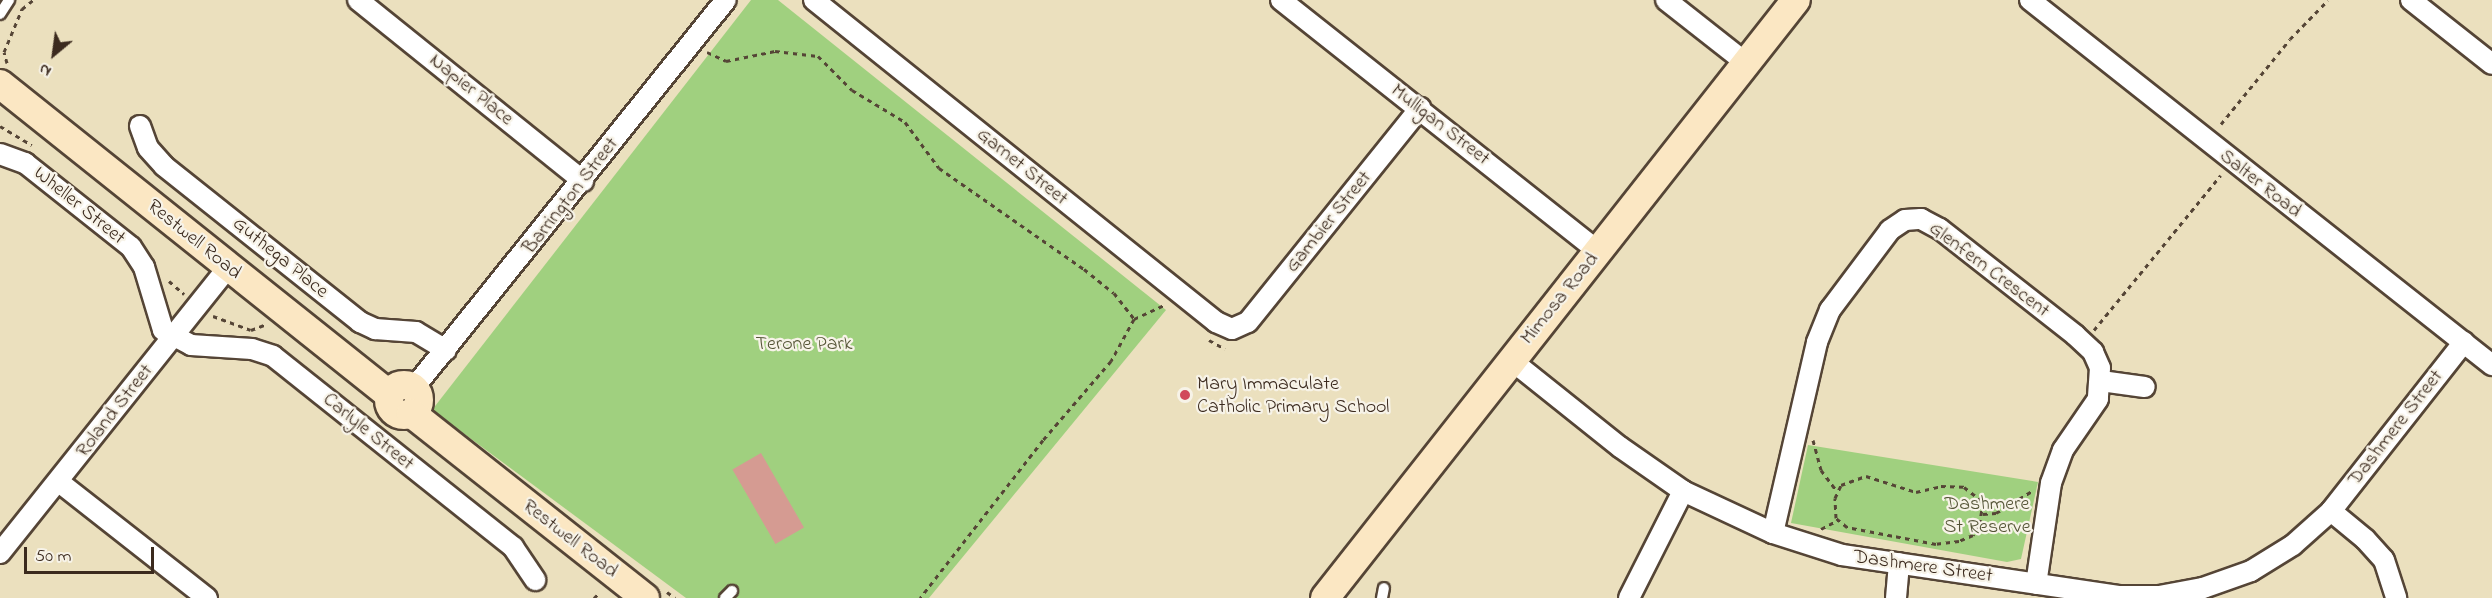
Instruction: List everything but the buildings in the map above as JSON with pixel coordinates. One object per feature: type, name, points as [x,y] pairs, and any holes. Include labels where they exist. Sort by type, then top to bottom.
[{"type":"main road","name":"Mimosa Road","points":[[1324,598],[1796,0]]},
{"type":"main road","name":"Restwell Road","points":[[5,75],[228,267],[405,399],[645,598]]},
{"type":"street","name":"Napier Place","points":[[358,0],[583,181]]},
{"type":"street","name":"Barrington Street","points":[[405,399],[583,181],[726,0]]},
{"type":"street","name":"Garnet Street","points":[[814,0],[1216,322],[1232,329]]},
{"type":"street","name":"Mulligan Street","points":[[1281,0],[1420,108],[1598,252]]},
{"type":"street","points":[[1666,0],[1746,63]]},
{"type":"street","name":"Salter Road","points":[[2030,0],[2231,162],[2492,365]]},
{"type":"street","points":[[2411,0],[2492,64]]},
{"type":"street","name":"Gambier Street","points":[[1232,329],[1248,322],[1420,108]]},
{"type":"street","name":"Guthega Place","points":[[140,126],[148,148],[164,166],[360,322],[375,329],[416,332],[446,350]]},
{"type":"street","name":"Wheller Street","points":[[0,154],[25,163],[131,248],[144,267],[159,325],[173,337]]},
{"type":"street","name":"Glenfern Crescent","points":[[1773,533],[1817,342],[1830,310],[1890,230],[1905,220],[1921,219],[1940,229],[2084,343],[2093,352],[2101,381]]},
{"type":"street","name":"Roland Street","points":[[0,553],[59,482],[228,267]]},
{"type":"street","name":"Carlyle Street","points":[[173,337],[191,345],[252,349],[273,356],[513,547],[535,580]]},
{"type":"street","name":"Dashmere Street","points":[[1512,360],[1620,447],[1683,491],[1773,533],[1842,555],[2120,596],[2159,597],[2203,588],[2251,571],[2293,545],[2331,511],[2464,342]]},
{"type":"street","points":[[2036,584],[2041,526],[2062,450],[2098,399],[2101,381],[2145,387]]},
{"type":"street","points":[[59,482],[207,598]]},
{"type":"street","points":[[1629,598],[1683,491]]},
{"type":"street","points":[[2331,511],[2365,539],[2384,560],[2396,598]]},
{"type":"street","points":[[1896,598],[1899,563]]},
{"type":"lane","points":[[0,14],[9,0]]},
{"type":"path","points":[[5,75],[4,52],[22,9],[33,0]]},
{"type":"path","points":[[2222,124],[2290,39],[2328,0]]},
{"type":"path","points":[[707,52],[726,61],[775,51],[818,56],[852,90],[905,122],[939,168],[1084,269],[1114,293],[1134,320]]},
{"type":"path","points":[[2084,343],[2231,162]]},
{"type":"path","points":[[920,598],[1043,440],[1111,361],[1134,320],[1162,303],[1169,309]]},
{"type":"path","points":[[1207,339],[1225,349]]},
{"type":"path","points":[[1798,432],[1813,438],[1821,470],[1838,491]]},
{"type":"path","points":[[1866,476],[1916,492],[1941,486],[1964,488],[1983,502],[1983,514],[1973,535],[1936,544],[1909,541],[1847,527],[1836,518],[1833,510],[1838,491],[1852,478],[1866,476]]},
{"type":"path","points":[[1983,514],[1996,513],[2052,480]]},
{"type":"path","points":[[594,598],[598,594]]},
{"type":"green space","name":"Terone Park","points":[[751,0],[778,0],[1166,310],[929,598],[686,598],[432,410]]},
{"type":"green space","name":"Dashmere St Reserve","points":[[1808,445],[2038,482],[2021,559],[2007,562],[1791,523]]},
{"type":"place","name":"Mary Immaculate Catholic Primary School","points":[[1185,395]]}]
